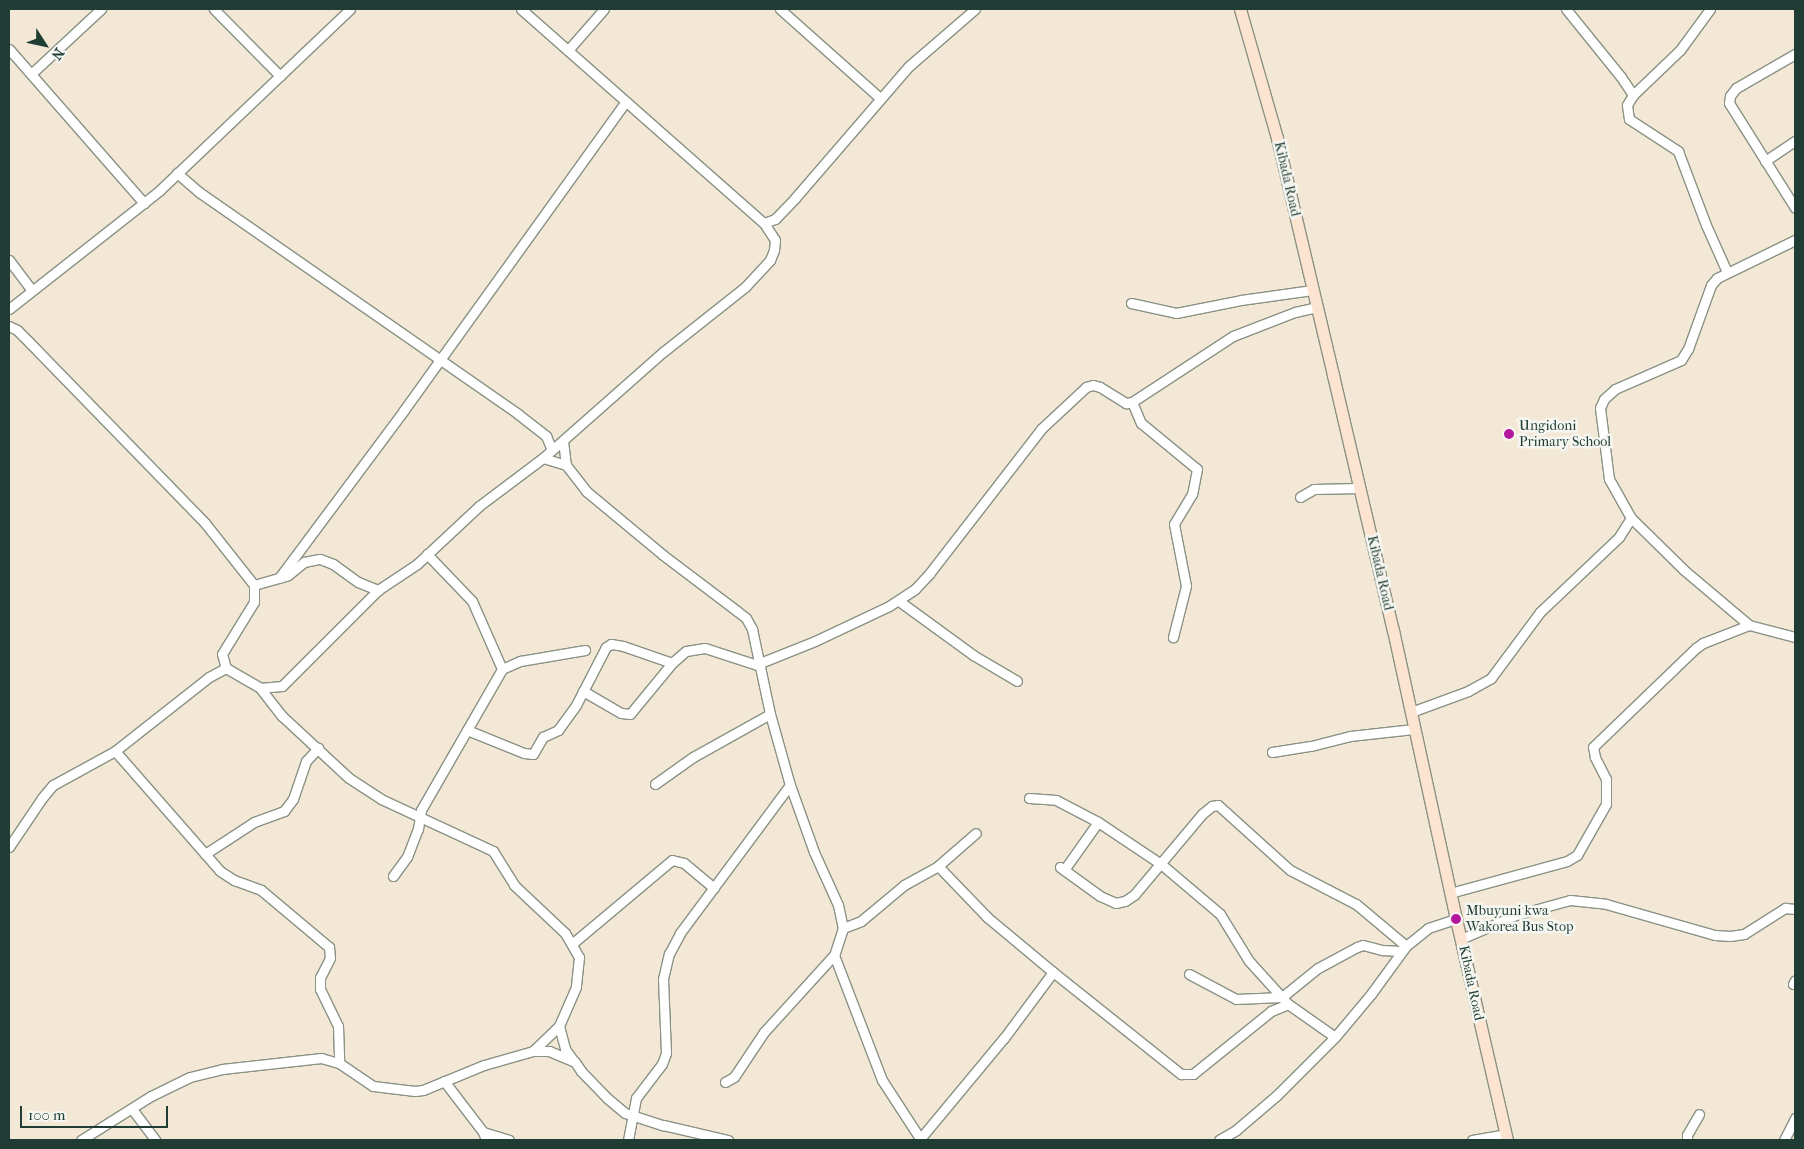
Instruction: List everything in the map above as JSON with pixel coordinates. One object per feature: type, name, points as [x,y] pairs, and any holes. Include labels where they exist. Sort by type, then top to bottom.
[{"type":"main road","name":"Kibada Road","points":[[1240,9],[1277,138],[1359,488],[1506,1137]]},
{"type":"street","points":[[31,74],[101,9]]},
{"type":"street","points":[[214,9],[280,76]]},
{"type":"street","points":[[9,309],[32,289],[144,203],[350,9]]},
{"type":"street","points":[[260,688],[282,686],[378,590],[412,568],[479,506],[543,458],[663,352],[745,287],[770,260],[774,250],[775,240],[764,223],[520,9]]},
{"type":"street","points":[[569,50],[604,9]]},
{"type":"street","points":[[780,9],[880,98]]},
{"type":"street","points":[[764,223],[775,219],[795,198],[880,98],[929,47],[975,9]]},
{"type":"street","points":[[1566,9],[1621,77],[1633,96]]},
{"type":"street","points":[[1710,9],[1680,50],[1633,96],[1627,105],[1629,119],[1678,151],[1706,225],[1727,272]]},
{"type":"street","points":[[9,49],[144,203]]},
{"type":"street","points":[[1795,54],[1736,88],[1730,96],[1729,104],[1795,208]]},
{"type":"street","points":[[279,578],[626,101]]},
{"type":"street","points":[[1765,161],[1795,141]]},
{"type":"street","points":[[178,173],[199,192],[518,414],[546,436],[552,450]]},
{"type":"street","points":[[1795,240],[1717,278],[1711,286],[1688,349],[1681,360],[1615,389],[1601,404],[1600,412],[1610,479],[1631,518],[1684,570],[1749,626],[1795,637]]},
{"type":"street","points":[[9,260],[32,289]]},
{"type":"street","points":[[1131,302],[1176,313],[1241,300],[1312,290]]},
{"type":"street","points":[[583,691],[621,713],[630,714],[672,663],[686,651],[705,648],[760,664],[815,641],[899,601],[915,589],[929,574],[1041,429],[1086,387],[1093,385],[1100,387],[1126,403],[1132,402],[1233,336],[1295,312],[1316,307]]},
{"type":"street","points":[[9,326],[17,330],[36,348],[206,523],[254,585],[254,602],[222,654],[226,668],[260,688],[282,716],[349,778],[381,799],[493,852],[514,885],[557,924],[573,943],[579,957],[578,980],[560,1026],[533,1051]]},
{"type":"street","points":[[1132,402],[1141,423],[1197,469],[1192,494],[1174,524],[1186,586],[1173,637]]},
{"type":"street","points":[[563,441],[566,466],[586,491],[604,509],[746,618],[756,639],[770,714],[790,785],[814,852],[838,905],[842,928],[834,955],[764,1032],[734,1077],[725,1082]]},
{"type":"street","points":[[543,458],[566,466]]},
{"type":"street","points":[[1300,497],[1314,489],[1359,488]]},
{"type":"street","points":[[1410,712],[1468,691],[1491,678],[1540,612],[1619,537],[1631,518]]},
{"type":"street","points":[[427,554],[472,601],[502,669]]},
{"type":"street","points":[[254,585],[288,575],[304,562],[320,559],[333,564],[358,582],[378,590]]},
{"type":"street","points":[[899,601],[973,655],[1017,681]]},
{"type":"street","points":[[1450,893],[1567,861],[1576,855],[1606,804],[1606,779],[1595,757],[1594,747],[1597,742],[1696,648],[1749,626]]},
{"type":"street","points":[[467,730],[524,753],[533,754],[543,737],[558,730],[576,705],[606,647],[611,644],[623,646],[672,663]]},
{"type":"street","points":[[393,876],[407,857],[420,819],[421,810],[502,669],[520,661],[584,650]]},
{"type":"street","points":[[9,847],[53,785],[115,751],[209,677],[226,668]]},
{"type":"street","points":[[655,784],[693,757],[770,714]]},
{"type":"street","points":[[1272,752],[1311,746],[1350,736],[1414,729]]},
{"type":"street","points":[[205,854],[254,822],[284,811],[293,799],[306,761],[318,748]]},
{"type":"street","points":[[115,751],[220,871],[234,880],[261,890],[329,947],[330,958],[320,978],[320,989],[338,1026],[339,1063]]},
{"type":"street","points":[[628,1140],[636,1098],[662,1064],[666,1053],[663,979],[669,954],[680,933],[790,785]]},
{"type":"street","points":[[1029,798],[1056,800],[1098,822],[1160,864],[1220,914],[1249,961],[1285,1000],[1335,1037]]},
{"type":"street","points":[[1098,822],[1062,869],[1100,896],[1116,903],[1125,901],[1134,895],[1202,814],[1212,806],[1218,805],[1290,870],[1356,904],[1404,948]]},
{"type":"street","points":[[842,928],[860,920],[904,885],[938,866],[976,833]]},
{"type":"street","points":[[573,943],[672,860],[684,863],[714,888]]},
{"type":"street","points":[[938,866],[987,917],[1052,972],[1181,1074],[1193,1074],[1285,1000],[1318,968],[1357,946],[1363,945],[1382,950],[1404,948]]},
{"type":"street","points":[[1461,938],[1516,914],[1570,900],[1606,904],[1715,935],[1730,936],[1744,934],[1785,908],[1795,909]]},
{"type":"street","points":[[1219,1140],[1236,1130],[1276,1096],[1335,1037],[1371,994],[1404,948],[1428,928],[1456,918]]},
{"type":"street","points":[[834,955],[882,1080],[920,1140],[1004,1038],[1052,972]]},
{"type":"street","points":[[1189,974],[1236,1000],[1285,1000]]},
{"type":"street","points":[[560,1026],[566,1049],[574,1062],[607,1098],[633,1116],[728,1140]]},
{"type":"street","points":[[80,1140],[151,1096],[190,1077],[222,1069],[321,1058],[339,1063],[373,1086],[415,1091],[423,1090],[484,1065],[533,1051],[549,1051],[574,1062]]},
{"type":"street","points":[[444,1081],[485,1136],[509,1140]]},
{"type":"street","points":[[132,1109],[155,1140]]},
{"type":"street","points":[[1687,1140],[1687,1135],[1699,1114]]},
{"type":"street","points":[[1784,1140],[1795,1118]]},
{"type":"street","points":[[1232,1140],[1236,1130]]},
{"type":"street","points":[[1472,1140],[1506,1137]]},
{"type":"place","name":"Ungidoni Primary School","points":[[1509,434]]},
{"type":"place","name":"Mbuyuni kwa Wakorea Bus Stop","points":[[1456,919]]}]
